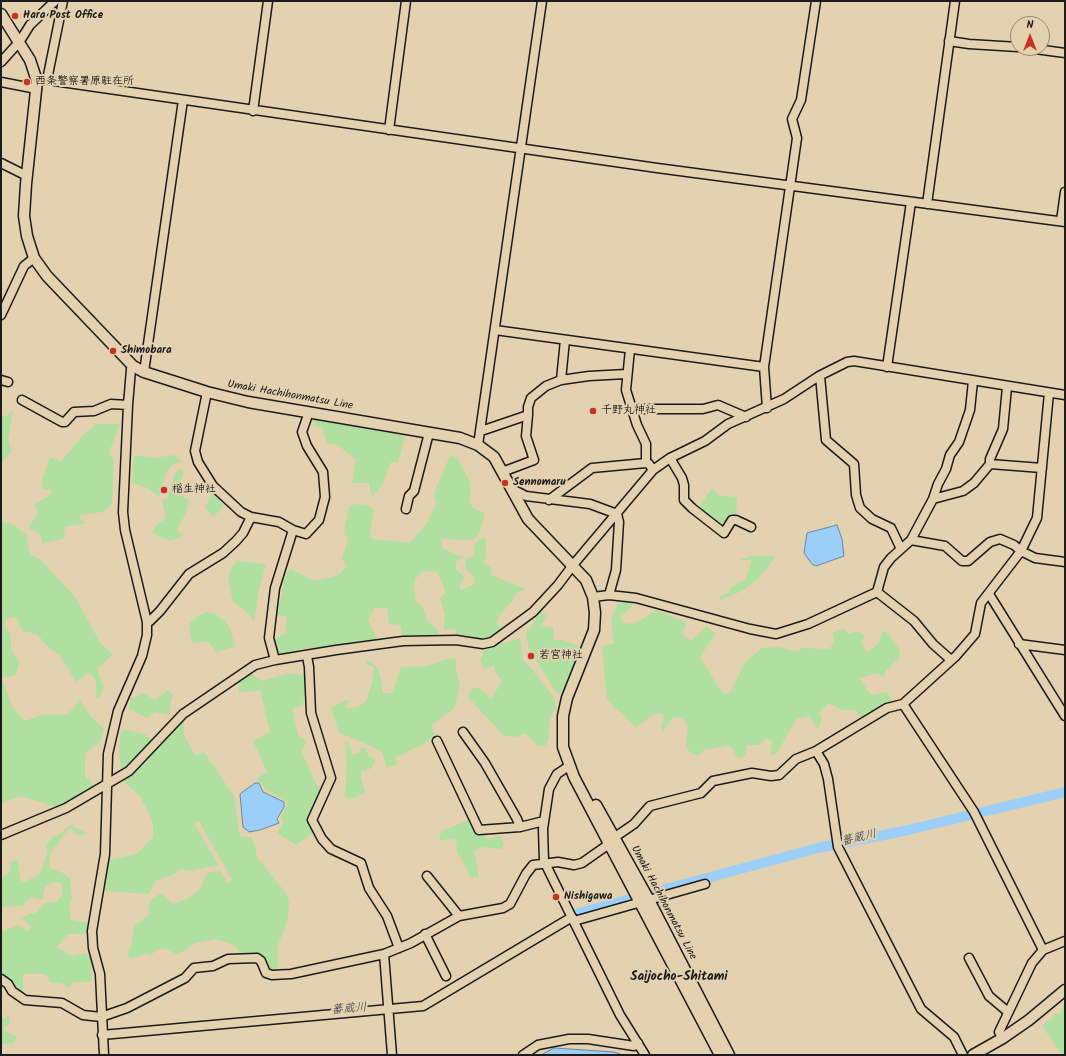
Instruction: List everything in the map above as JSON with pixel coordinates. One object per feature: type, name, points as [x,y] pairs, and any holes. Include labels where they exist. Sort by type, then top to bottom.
[{"type":"main road","name":"Umaki Hachihonmatsu Line","points":[[1,14],[20,41],[40,83],[27,176],[24,216],[27,236],[34,258],[47,276],[133,366],[144,372],[207,392],[248,402],[460,438],[478,445],[494,457],[528,519],[586,580],[593,597],[595,613],[594,630],[567,698],[563,716],[563,747],[569,766],[612,841],[729,1055]]},
{"type":"main road","name":"Umaki Hachihonmatsu Line","points":[[644,901],[647,914],[720,1055]]},
{"type":"main road","points":[[973,1055],[986,1052],[1029,1020],[1065,990]]},
{"type":"street","points":[[1,62],[20,41],[30,25],[55,1]]},
{"type":"street","points":[[40,83],[63,1]]},
{"type":"street","points":[[253,111],[268,1]]},
{"type":"street","points":[[389,130],[406,1]]},
{"type":"street","points":[[478,445],[522,149],[542,1]]},
{"type":"street","points":[[768,408],[764,366],[797,138],[792,119],[802,100],[816,1]]},
{"type":"street","points":[[927,204],[955,1]]},
{"type":"street","points":[[949,41],[1010,47]]},
{"type":"street","points":[[1050,51],[1065,53]]},
{"type":"street","points":[[1,82],[40,83],[183,100],[522,149],[911,202],[1063,221],[1065,192]]},
{"type":"street","points":[[144,372],[183,100]]},
{"type":"street","points":[[1,163],[27,176]]},
{"type":"street","points":[[887,367],[911,202]]},
{"type":"street","points":[[1,315],[24,266],[34,258]]},
{"type":"street","points":[[495,330],[764,366]]},
{"type":"street","points":[[561,380],[565,340]]},
{"type":"street","points":[[630,349],[626,374],[626,390],[631,409],[646,444],[646,463]]},
{"type":"street","points":[[1,835],[66,808],[129,771],[172,724],[194,706],[255,665],[275,660],[307,656],[336,650],[403,642],[456,640],[483,644],[492,642],[533,612],[558,585],[653,470],[670,458],[705,441],[728,424],[768,408],[820,376],[847,362],[854,361],[1007,387],[1065,395]]},
{"type":"street","points":[[104,1055],[100,974],[93,948],[92,930],[105,854],[106,785],[110,738],[118,711],[146,645],[147,622],[124,530],[123,518],[128,405],[131,370],[133,366]]},
{"type":"street","points":[[502,472],[534,460],[526,436],[528,407],[531,398],[546,386],[561,380],[589,376],[626,374]]},
{"type":"street","points":[[820,376],[826,440],[854,464],[856,495],[860,508],[872,519],[891,528],[901,549]]},
{"type":"street","points":[[593,597],[609,595],[636,598],[750,630],[776,634],[808,624],[877,592],[884,567],[891,558],[911,540],[933,499],[938,484],[946,469],[950,454],[959,442],[970,410],[973,381]]},
{"type":"street","points":[[933,499],[963,491],[974,483],[990,464],[990,459],[1003,429],[1007,387]]},
{"type":"street","points":[[207,392],[195,444],[196,457],[213,486],[233,506],[252,517],[279,522],[293,530],[306,534],[319,520],[324,503],[323,472],[307,446],[302,432],[310,412]]},
{"type":"street","points":[[1,979],[8,984],[12,992],[25,1000],[62,1003],[83,1015],[101,1017],[127,1008],[185,978],[194,968],[213,966],[228,959],[257,958],[261,961],[266,973],[272,975],[291,974],[384,954],[411,943],[459,916],[503,908],[510,904],[526,874],[533,866],[544,863],[558,862],[574,865],[582,863],[634,824],[650,806],[701,793],[713,781],[752,773],[771,776],[779,775],[796,759],[816,751],[887,708],[903,704],[969,643],[974,634],[981,604],[1021,551],[1037,518],[1049,393]]},
{"type":"street","points":[[22,400],[62,422],[65,422],[74,412],[94,411],[111,404],[128,405]]},
{"type":"street","points":[[631,409],[703,409],[718,405],[727,407],[746,417]]},
{"type":"street","points":[[481,431],[528,415]]},
{"type":"street","points":[[406,508],[409,496],[414,491],[429,433]]},
{"type":"street","points":[[670,458],[682,478],[684,485],[684,500],[692,508],[724,533],[732,520],[736,520],[751,527]]},
{"type":"street","points":[[549,500],[592,468],[646,463],[649,464],[653,470]]},
{"type":"street","points":[[990,464],[1042,468]]},
{"type":"street","points":[[512,489],[526,496],[590,504],[617,514],[620,522],[616,570],[609,595]]},
{"type":"street","points":[[147,622],[160,611],[189,574],[223,553],[236,541],[243,533],[252,517]]},
{"type":"street","points":[[275,660],[269,638],[275,588],[293,530]]},
{"type":"street","points":[[911,540],[945,546],[962,561],[968,561],[995,540],[1000,539],[1014,545],[1021,551],[1035,558],[1065,562]]},
{"type":"street","points":[[877,592],[914,622],[951,660]]},
{"type":"street","points":[[989,594],[1065,716]]},
{"type":"street","points":[[1019,644],[1065,650]]},
{"type":"street","points":[[307,656],[309,667],[311,713],[331,778],[312,820],[322,839],[331,849],[361,863],[369,888],[387,916],[399,948]]},
{"type":"street","points":[[903,704],[975,814],[1043,950]]},
{"type":"street","points":[[463,732],[485,763],[517,819],[520,827]]},
{"type":"street","points":[[437,741],[479,830],[520,827],[544,821]]},
{"type":"street","points":[[816,751],[824,764],[828,779],[838,845],[921,1009],[954,1037],[963,1055]]},
{"type":"street","points":[[569,766],[556,774],[552,781],[544,821],[542,852],[544,863],[620,1015],[645,1055]]},
{"type":"street","points":[[426,876],[459,916]]},
{"type":"street","points":[[102,1035],[428,1004],[572,919],[705,884]]},
{"type":"street","points":[[425,934],[446,976]]},
{"type":"street","points":[[1003,1038],[999,1032],[1032,963],[1043,950],[1065,941]]},
{"type":"street","points":[[384,954],[392,1055]]},
{"type":"street","points":[[969,958],[989,996],[1008,1012]]},
{"type":"street","points":[[524,1055],[538,1045],[569,1039],[588,1039],[634,1046],[638,1043]]},
{"type":"green space","points":[[13,410],[8,440],[12,451],[1,464],[1,415],[5,417]]},
{"type":"green space","points":[[315,416],[405,436],[398,462],[391,462],[384,482],[372,498],[369,483],[352,483],[356,459],[336,444],[327,443],[322,427],[313,426]]},
{"type":"green space","points":[[96,424],[120,424],[109,452],[114,463],[112,504],[102,512],[80,515],[79,519],[86,523],[64,527],[65,538],[42,544],[40,534],[29,528],[38,512],[35,504],[50,495],[52,489],[43,490],[42,480],[50,457],[61,462],[82,436]]},
{"type":"green space","points":[[134,455],[154,458],[173,455],[182,461],[171,466],[166,473],[159,497],[148,488],[132,483]]},
{"type":"green space","points":[[450,456],[457,457],[469,480],[471,490],[469,500],[472,507],[485,514],[478,536],[471,540],[441,539],[443,549],[462,557],[456,562],[456,569],[465,578],[459,586],[461,590],[473,585],[475,577],[465,569],[466,558],[474,557],[475,544],[482,538],[486,538],[486,558],[482,562],[491,567],[491,575],[525,589],[516,593],[512,601],[500,615],[497,623],[503,631],[492,640],[482,642],[456,639],[456,629],[444,630],[445,614],[440,598],[445,593],[443,584],[438,573],[430,571],[422,572],[415,579],[414,587],[416,600],[424,610],[427,621],[438,630],[438,637],[403,638],[400,625],[389,624],[387,608],[375,608],[368,620],[379,643],[311,652],[309,647],[277,656],[273,640],[285,633],[287,616],[276,615],[282,595],[283,580],[290,569],[315,581],[339,575],[346,566],[342,558],[348,541],[344,532],[349,507],[355,504],[368,505],[374,510],[370,532],[372,539],[410,543],[427,523],[430,517],[436,503],[434,496],[436,488]]},
{"type":"green space","points":[[181,469],[184,473],[177,493],[189,500],[186,513],[177,529],[182,536],[171,541],[152,533],[158,523],[166,519],[162,500],[167,499],[175,473]]},
{"type":"green space","points":[[712,488],[720,496],[737,497],[736,515],[726,527],[698,509]]},
{"type":"green space","points":[[214,490],[222,499],[223,507],[213,517],[205,507]]},
{"type":"green space","points":[[1,516],[3,522],[14,525],[26,534],[30,554],[41,560],[75,597],[101,644],[113,655],[98,667],[98,673],[104,686],[100,698],[96,697],[96,682],[90,672],[76,682],[59,654],[49,648],[37,634],[22,631],[16,617],[6,619],[5,626],[11,635],[11,649],[19,663],[16,675],[2,678],[13,708],[25,721],[44,714],[67,715],[80,700],[91,717],[104,729],[100,742],[86,752],[85,758],[85,777],[96,787],[73,800],[56,807],[21,796],[1,803]]},
{"type":"green space","points":[[752,556],[775,556],[767,569],[757,580],[744,590],[721,600],[719,597],[730,592],[731,587],[745,580],[752,560],[738,560]]},
{"type":"green space","points":[[237,561],[266,564],[259,589],[254,621],[245,610],[233,602],[228,579],[231,568]]},
{"type":"green space","points":[[628,601],[633,605],[620,617],[623,623],[633,624],[642,620],[656,610],[686,622],[683,635],[691,641],[707,626],[715,634],[700,657],[722,693],[730,693],[745,663],[762,648],[778,647],[795,651],[803,648],[829,649],[835,642],[832,633],[844,629],[849,634],[859,631],[864,637],[861,642],[867,653],[879,643],[882,632],[886,632],[900,650],[899,658],[885,671],[884,677],[877,673],[859,678],[871,695],[887,692],[894,703],[863,719],[854,710],[842,710],[829,703],[819,712],[822,719],[818,729],[809,716],[796,719],[777,753],[770,755],[772,741],[766,739],[758,745],[747,745],[745,756],[738,759],[730,745],[704,750],[697,756],[686,747],[688,726],[684,720],[678,717],[672,718],[663,732],[661,727],[664,719],[662,713],[654,714],[636,727],[607,700],[602,647],[614,643],[611,620],[618,604]]},
{"type":"green space","points":[[206,612],[215,614],[226,622],[231,631],[235,647],[216,652],[208,641],[192,643],[189,624],[196,617]]},
{"type":"green space","points":[[541,612],[546,615],[542,626],[553,627],[554,640],[562,640],[582,647],[565,694],[556,692],[529,649],[526,633]]},
{"type":"green space","points":[[520,638],[523,660],[553,696],[556,705],[556,712],[553,711],[550,721],[548,740],[545,746],[537,745],[525,733],[516,737],[503,735],[468,697],[470,691],[475,687],[483,690],[491,699],[502,681],[496,674],[494,666],[485,669],[480,661],[485,649]]},
{"type":"green space","points":[[449,658],[456,659],[456,668],[460,686],[454,709],[431,725],[436,737],[395,758],[397,764],[387,768],[382,752],[365,743],[339,733],[331,708],[349,700],[346,707],[356,708],[366,701],[372,683],[374,667],[365,664],[367,660],[376,666],[380,675],[383,693],[392,693],[401,667],[428,666]]},
{"type":"green space","points":[[289,673],[307,675],[303,705],[292,708],[298,735],[307,742],[301,750],[316,784],[324,791],[310,820],[315,832],[296,845],[277,833],[284,822],[281,819],[288,802],[266,790],[257,778],[267,772],[253,741],[270,732],[260,690],[239,693],[239,682],[252,674],[261,681]]},
{"type":"green space","points":[[168,690],[173,695],[170,715],[155,712],[147,718],[129,709],[131,699],[144,693],[155,700]]},
{"type":"green space","points":[[184,717],[184,735],[195,755],[204,752],[234,796],[240,836],[252,838],[258,859],[286,893],[289,903],[288,919],[277,948],[278,967],[272,973],[266,968],[257,955],[240,954],[235,945],[215,939],[193,944],[188,949],[176,954],[164,948],[159,949],[149,956],[147,953],[130,959],[127,954],[132,943],[134,926],[148,916],[150,901],[161,893],[173,904],[187,899],[200,889],[206,873],[220,871],[228,884],[232,880],[199,821],[194,823],[218,865],[191,871],[181,869],[173,875],[156,880],[149,894],[105,891],[109,860],[137,854],[153,837],[153,824],[146,807],[138,794],[122,780],[136,770],[176,723]]},
{"type":"green space","points":[[124,729],[144,734],[155,741],[122,772],[119,753],[120,734]]},
{"type":"green space","points":[[345,742],[348,742],[352,754],[358,754],[361,747],[366,748],[368,756],[375,759],[372,768],[361,771],[361,779],[365,791],[363,794],[350,799],[345,796],[347,760]]},
{"type":"green space","points":[[470,819],[487,839],[501,836],[504,845],[501,849],[483,847],[474,851],[479,877],[472,878],[457,852],[456,839],[439,840],[441,832]]},
{"type":"green space","points":[[70,825],[87,833],[80,836],[69,828],[49,857],[50,868],[63,873],[70,879],[72,899],[69,905],[71,920],[88,923],[87,934],[68,934],[57,947],[72,956],[85,953],[91,958],[92,981],[73,983],[68,988],[61,983],[51,983],[45,974],[23,974],[23,992],[14,990],[8,978],[1,973],[1,928],[3,931],[18,925],[28,931],[31,926],[22,919],[28,914],[36,913],[42,905],[49,902],[56,902],[62,895],[62,891],[61,884],[57,882],[51,883],[45,886],[42,900],[31,897],[22,906],[1,907],[1,879],[11,870],[9,863],[17,859],[21,881],[25,882],[40,874],[48,851],[46,845],[54,836],[57,836]]},
{"type":"green space","points":[[1065,1000],[1065,1055],[1061,1053],[1042,1026],[1057,1013],[1061,1015],[1061,1008]]},
{"type":"green space","points":[[8,1015],[10,1022],[4,1030],[17,1037],[14,1043],[1,1045],[1,1020]]},
{"type":"water","points":[[837,525],[842,539],[844,556],[816,566],[812,564],[804,553],[807,533]]},
{"type":"water","points":[[255,783],[259,783],[263,792],[284,802],[284,807],[277,819],[279,823],[260,830],[249,832],[243,827],[240,794]]},
{"type":"water","points":[[554,1048],[614,1052],[623,1055],[541,1055]]},
{"type":"waterway","name":"蕃蔵川","points":[[655,892],[818,848],[904,831],[1065,792]]},
{"type":"waterway","name":"蕃蔵川","points":[[579,913],[627,900]]},
{"type":"place","name":"Hara Post Office","points":[[15,16]]},
{"type":"place","name":"西条警察署原駐在所","points":[[27,82]]},
{"type":"place","name":"Shimobara","points":[[113,351]]},
{"type":"place","name":"千野丸神社","points":[[593,411]]},
{"type":"place","name":"Sennomaru","points":[[505,483]]},
{"type":"place","name":"稲生神社","points":[[164,490]]},
{"type":"place","name":"若宮神社","points":[[531,656]]},
{"type":"place","name":"Nishigawa","points":[[556,897]]},
{"type":"district","name":"Saijocho-Shitami","points":[[679,978]]}]
